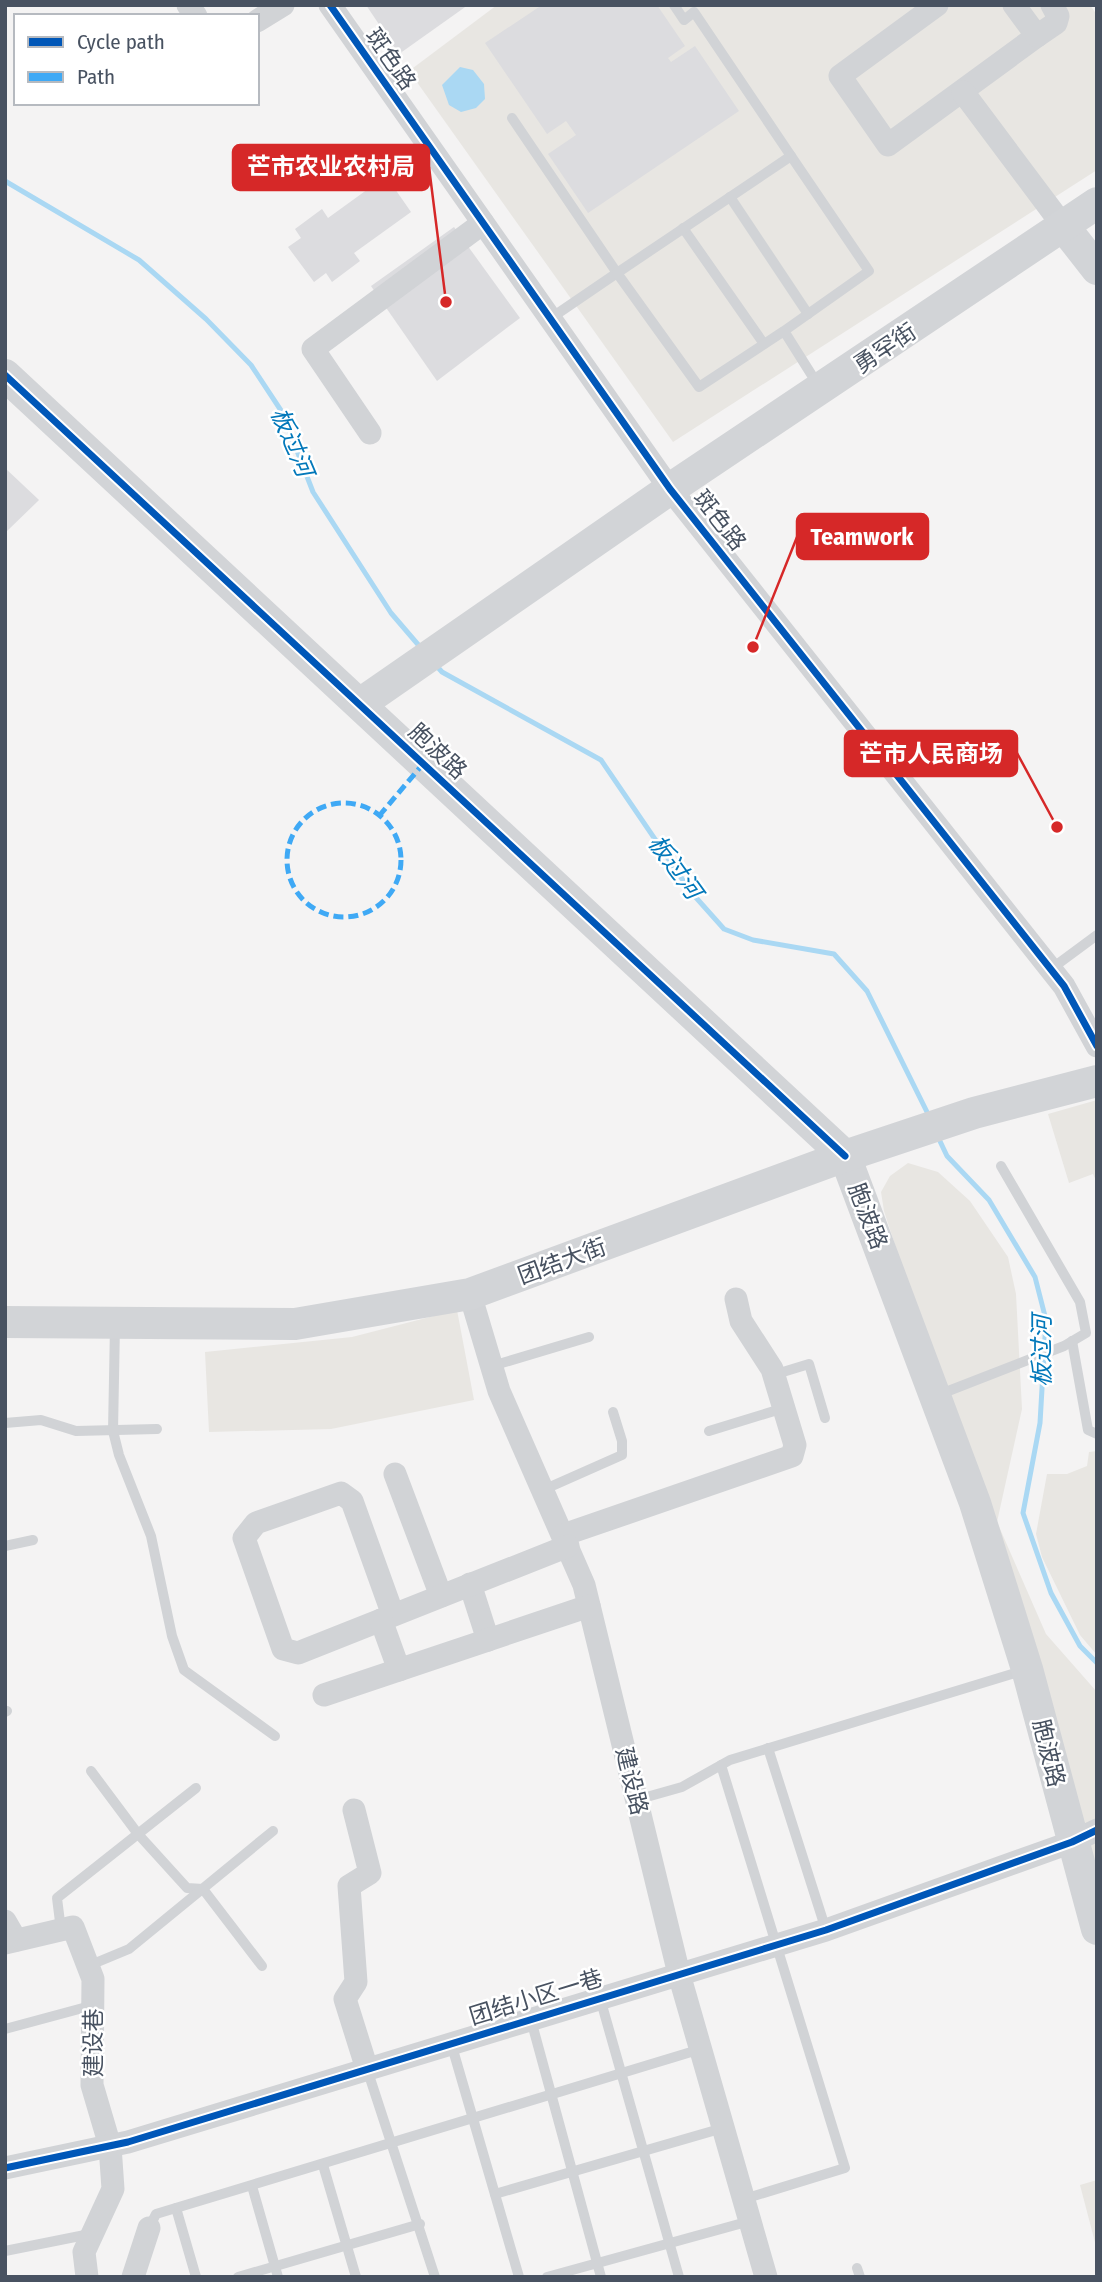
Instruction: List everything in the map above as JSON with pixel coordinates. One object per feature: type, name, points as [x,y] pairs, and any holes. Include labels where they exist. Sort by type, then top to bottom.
[{"type":"street","points":[[259,20],[284,5]]},
{"type":"street","name":"斑色路","points":[[330,5],[670,489],[1064,986],[1097,1046]]},
{"type":"street","points":[[937,5],[839,76],[888,145],[1056,23],[1058,16],[1052,5]]},
{"type":"street","points":[[1014,5],[1037,36]]},
{"type":"street","points":[[963,92],[1097,269]]},
{"type":"street","name":"勇罕街","points":[[360,704],[402,678],[670,489],[1097,204]]},
{"type":"street","points":[[370,433],[313,349],[484,223]]},
{"type":"street","name":"胞波路","points":[[5,375],[845,1156],[975,1503],[1027,1669],[1084,1836],[1097,1929]]},
{"type":"street","name":"团结大街","points":[[5,1322],[295,1324],[470,1294],[845,1156],[974,1113],[1097,1081]]},
{"type":"street","name":"建设路","points":[[470,1294],[499,1391],[566,1541],[589,1606],[679,1974],[766,2277]]},
{"type":"street","points":[[399,1670],[387,1617],[352,1501],[341,1493],[256,1523],[244,1538],[283,1649],[298,1653],[387,1617],[470,1584],[566,1541],[792,1456],[795,1444],[774,1375],[741,1321],[736,1299]]},
{"type":"street","points":[[395,1474],[440,1596]]},
{"type":"street","points":[[470,1584],[488,1640]]},
{"type":"street","points":[[324,1695],[589,1606]]},
{"type":"street","points":[[354,1810],[370,1873],[349,1886],[356,1982],[345,1999],[367,2069]]},
{"type":"street","name":"团结小区一巷","points":[[5,2168],[110,2146],[826,1930],[1084,1836]]},
{"type":"street","name":"建设巷","points":[[61,1930],[73,1927],[93,1979],[92,2085],[110,2146],[113,2189],[84,2252],[87,2277]]},
{"type":"street","points":[[9,1935],[61,1930]]},
{"type":"street","points":[[133,2277],[149,2228]]},
{"type":"lane","points":[[512,118],[617,273],[699,387],[784,331],[869,271],[694,12],[684,20],[674,5]]},
{"type":"lane","points":[[551,318],[791,156]]},
{"type":"lane","points":[[730,197],[808,314]]},
{"type":"lane","points":[[683,229],[764,344]]},
{"type":"lane","points":[[784,331],[822,390]]},
{"type":"lane","points":[[1051,970],[1097,934]]},
{"type":"lane","points":[[936,1396],[1068,1344],[1086,1333],[1080,1302],[1001,1166]]},
{"type":"lane","points":[[115,1322],[113,1431],[119,1455],[151,1536],[172,1636],[184,1670],[275,1736]]},
{"type":"lane","points":[[492,1366],[589,1337]]},
{"type":"lane","points":[[1068,1344],[1088,1430],[1097,1434]]},
{"type":"lane","points":[[774,1375],[809,1363],[825,1418]]},
{"type":"lane","points":[[709,1432],[784,1408]]},
{"type":"lane","points":[[543,1490],[622,1455],[622,1441],[612,1412]]},
{"type":"lane","points":[[5,1423],[41,1420],[76,1431],[158,1429]]},
{"type":"lane","points":[[5,1546],[33,1540]]},
{"type":"lane","points":[[636,1800],[682,1787],[721,1765],[768,1748],[1027,1669]]},
{"type":"lane","points":[[768,1748],[826,1930]]},
{"type":"lane","points":[[547,2277],[669,2243],[845,2168],[774,1945],[721,1765]]},
{"type":"lane","points":[[90,1771],[138,1834],[187,1888],[203,1889],[262,1966]]},
{"type":"lane","points":[[61,1930],[57,1898],[196,1788]]},
{"type":"lane","points":[[88,1966],[130,1949],[273,1831]]},
{"type":"lane","points":[[600,1998],[679,2277]]},
{"type":"lane","points":[[5,2029],[94,2005]]},
{"type":"lane","points":[[531,2019],[601,2277]]},
{"type":"lane","points":[[451,2043],[519,2277]]},
{"type":"lane","points":[[149,2228],[156,2214],[701,2049]]},
{"type":"lane","points":[[367,2069],[420,2224],[435,2277]]},
{"type":"lane","points":[[495,2194],[723,2128]]},
{"type":"lane","points":[[323,2165],[356,2277]]},
{"type":"lane","points":[[252,2186],[276,2271]]},
{"type":"lane","points":[[176,2208],[196,2277]]},
{"type":"lane","points":[[238,2277],[276,2271],[346,2245],[420,2224]]},
{"type":"lane","points":[[5,2251],[93,2234]]},
{"type":"shaded area","points":[[497,5],[1090,5],[1097,15],[1097,170],[673,442],[409,71]]},
{"type":"shaded area","points":[[1097,1100],[1097,1183],[1093,1174],[1069,1183],[1048,1114]]},
{"type":"shaded area","points":[[908,1163],[938,1172],[970,1201],[1008,1257],[1016,1294],[1022,1409],[997,1522],[1046,1634],[1097,1692],[1097,1868],[884,1211],[881,1192],[890,1176]]},
{"type":"shaded area","points":[[457,1310],[474,1400],[331,1429],[209,1432],[205,1352],[352,1337]]},
{"type":"shaded area","points":[[1097,1451],[1097,1655],[1080,1635],[1042,1557],[1036,1534],[1047,1474],[1067,1474],[1087,1466],[1089,1452]]},
{"type":"shaded area","points":[[1097,2180],[1097,2250],[1080,2185]]},
{"type":"water","points":[[460,67],[473,70],[484,84],[485,99],[476,108],[461,112],[449,105],[442,85]]},
{"type":"building","points":[[366,5],[468,5],[399,54]]},
{"type":"building","points":[[542,5],[657,5],[685,46],[668,58],[671,62],[695,46],[739,111],[588,213],[548,154],[576,135],[566,121],[547,134],[485,43]]},
{"type":"building","points":[[386,176],[411,212],[354,253],[360,261],[332,282],[326,273],[314,282],[288,247],[301,238],[295,229],[322,209],[328,218]]},
{"type":"building","points":[[454,227],[520,318],[437,381],[371,286]]},
{"type":"building","points":[[5,468],[39,500],[5,533]]},
{"type":"waterway","name":"板过河","points":[[5,181],[139,260],[206,319],[251,365],[282,412],[313,492],[391,613],[421,648]]},
{"type":"waterway","name":"板过河","points":[[434,663],[442,672],[601,760],[691,892],[724,929],[753,940],[834,954],[867,991],[930,1118]]},
{"type":"waterway","name":"板过河","points":[[938,1137],[947,1156],[989,1200],[1035,1277],[1046,1320],[1040,1423],[1023,1513],[1051,1593],[1080,1646],[1097,1663]]},
{"type":"marked path","points":[[379,816],[423,764]]},
{"type":"marked path","points":[[344,803],[366,807],[376,812],[392,828],[397,838],[401,860],[397,882],[392,892],[376,908],[366,913],[344,917],[322,913],[312,908],[296,892],[291,882],[287,860],[291,838],[296,828],[312,812],[322,807],[344,803]]},
{"type":"cycle path","points":[[330,5],[670,489],[1064,986],[1097,1046]]},
{"type":"cycle path","points":[[5,375],[845,1156]]},
{"type":"cycle path","points":[[5,2168],[128,2142],[826,1930],[1072,1842],[1097,1830]]},
{"type":"place","name":"芒市农业农村局","points":[[446,302]]},
{"type":"place","name":"Teamwork","points":[[753,647]]},
{"type":"place","name":"芒市人民商场","points":[[1057,827]]}]
